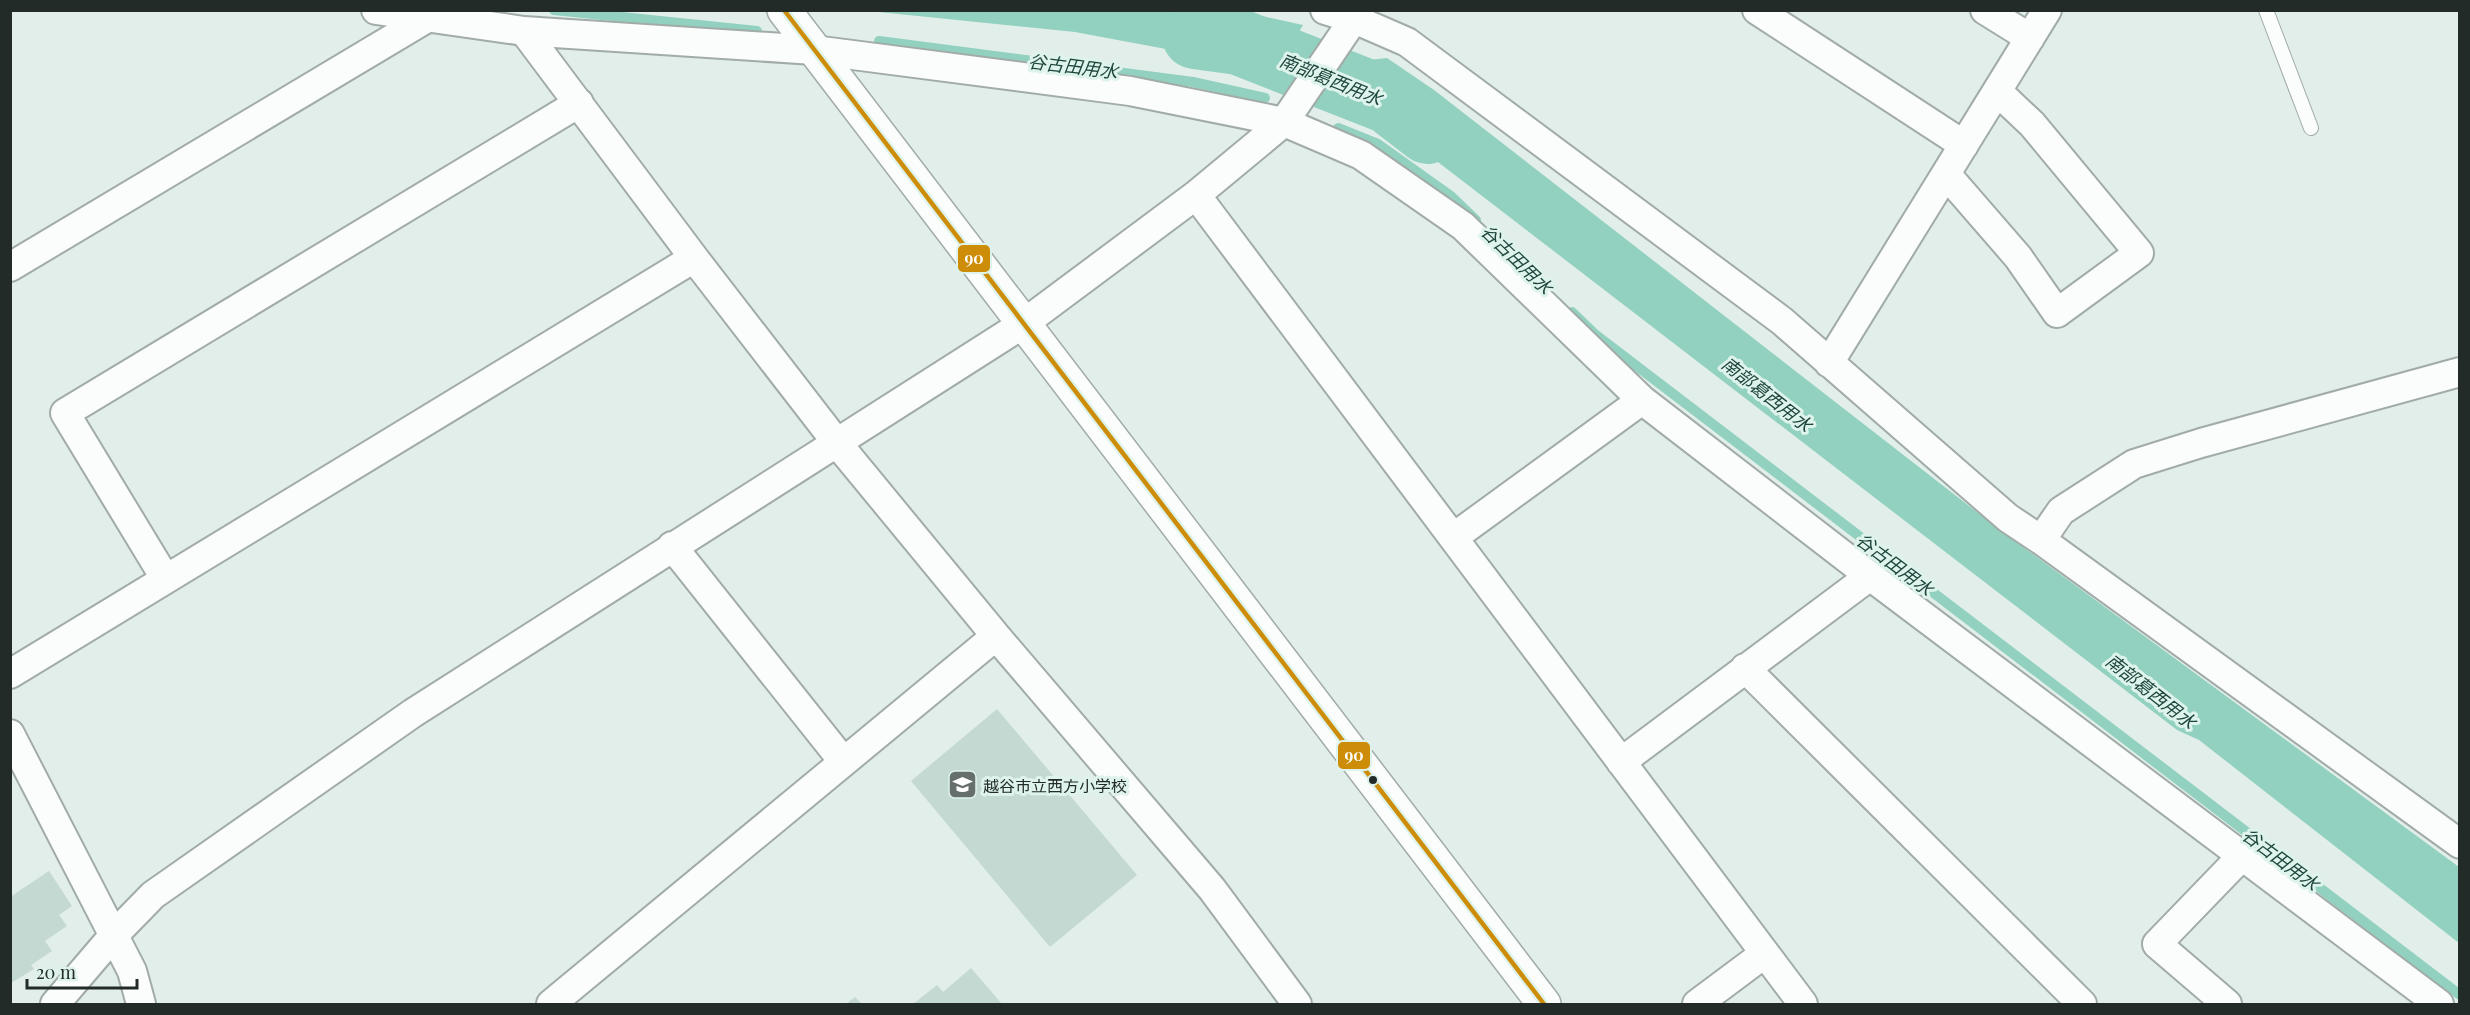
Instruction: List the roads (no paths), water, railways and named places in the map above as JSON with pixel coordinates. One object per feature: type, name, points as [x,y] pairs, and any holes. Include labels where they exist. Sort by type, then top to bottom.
[{"type":"main road","points":[[784,10],[1544,1005]]},
{"type":"street","points":[[376,10],[524,31],[813,49],[1130,91],[1284,122],[1360,155],[1464,226],[1642,400],[1870,576],[2439,1005]]},
{"type":"street","points":[[1325,10],[1357,15],[1407,42],[1782,321],[2008,518],[2460,844]]},
{"type":"street","points":[[1757,10],[1964,145]]},
{"type":"street","points":[[1985,10],[2030,38]]},
{"type":"street","points":[[1829,363],[2047,10]]},
{"type":"street","points":[[55,1005],[114,935],[153,895],[413,713],[1023,324],[1196,195],[1284,122],[1357,15]]},
{"type":"street","points":[[10,267],[427,18]]},
{"type":"street","points":[[524,31],[693,258],[837,443],[996,636],[1212,889],[1297,1005]]},
{"type":"street","points":[[1946,174],[2018,257],[2056,313],[2139,253],[2032,124],[1997,91]]},
{"type":"street","points":[[165,578],[65,413],[579,103]]},
{"type":"street","points":[[1196,195],[1803,1005]]},
{"type":"street","points":[[10,674],[693,258]]},
{"type":"street","points":[[2041,540],[2061,512],[2134,464],[2201,442],[2460,372]]},
{"type":"street","points":[[1454,537],[1642,400]]},
{"type":"street","points":[[672,546],[843,761]]},
{"type":"street","points":[[1621,762],[1870,576]]},
{"type":"street","points":[[551,1005],[996,636]]},
{"type":"street","points":[[1745,668],[2082,1005]]},
{"type":"street","points":[[10,734],[132,971],[141,1005]]},
{"type":"street","points":[[2227,1005],[2157,944],[2242,856]]},
{"type":"street","points":[[1697,1005],[1764,954]]},
{"type":"lane","points":[[2266,10],[2311,128]]},
{"type":"water","points":[[1235,10],[1303,25],[1275,74],[1246,64],[1075,32],[869,11]]},
{"type":"water","points":[[1387,58],[1434,90],[2000,530],[2459,867],[2459,943],[2199,740],[2177,730],[1395,129],[1336,105],[1369,60]]},
{"type":"waterway","name":"谷古田用水","points":[[554,10],[757,31]]},
{"type":"waterway","name":"南部葛西用水","points":[[1195,36],[1239,42],[1389,101],[1428,131]]},
{"type":"waterway","name":"谷古田用水","points":[[879,41],[1193,82],[1265,98]]},
{"type":"waterway","name":"谷古田用水","points":[[1338,128],[1378,144],[1451,196],[1476,220]]},
{"type":"waterway","name":"谷古田用水","points":[[1572,312],[1596,335],[2460,995]]},
{"type":"place","name":"越谷市立西方小学校","points":[[962,785]]}]
